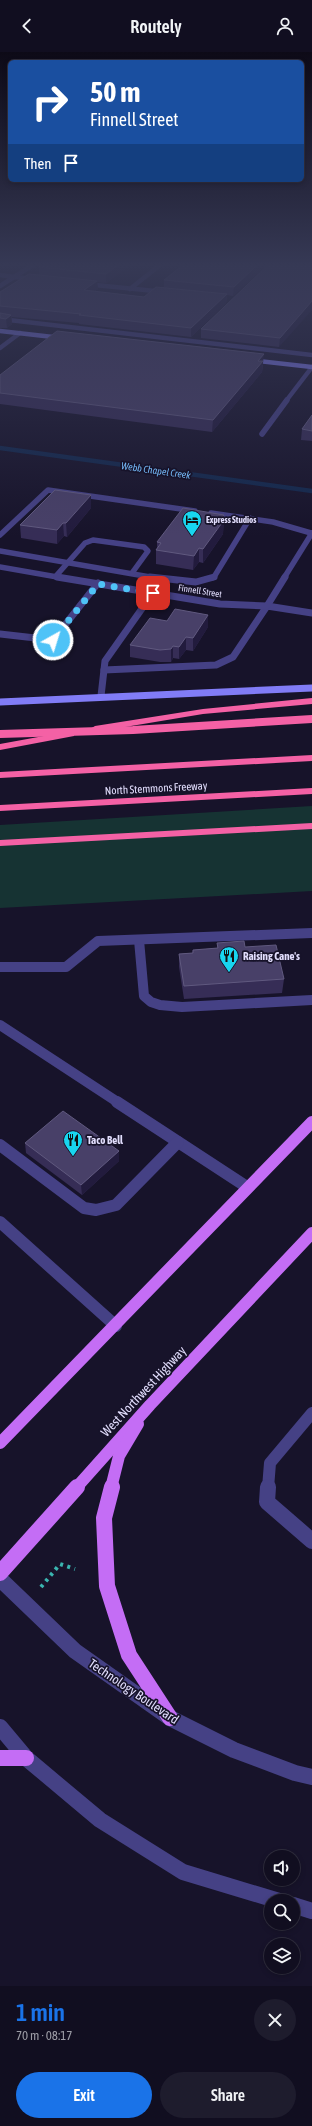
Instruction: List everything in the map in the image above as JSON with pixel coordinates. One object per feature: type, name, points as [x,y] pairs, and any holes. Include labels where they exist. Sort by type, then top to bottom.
[{"type":"highway","points":[[0,747],[171,715],[235,707],[312,701]]},
{"type":"highway","points":[[0,734],[133,730],[312,719]]},
{"type":"highway","name":"North Stemmons Freeway","points":[[0,775],[312,758]]},
{"type":"highway","name":"North Stemmons Freeway","points":[[0,808],[209,798],[312,790]]},
{"type":"highway","points":[[0,843],[312,826]]},
{"type":"main road","points":[[241,359],[312,367]]},
{"type":"main road","points":[[0,702],[101,696],[312,688]]},
{"type":"main road","points":[[0,1443],[116,1326],[247,1187],[312,1122]]},
{"type":"main road","name":"West Northwest Highway","points":[[0,1573],[150,1405],[312,1233]]},
{"type":"main road","points":[[150,1405],[120,1456],[104,1518],[107,1586],[129,1655],[170,1718]]},
{"type":"main road","points":[[0,1758],[26,1758]]},
{"type":"street","points":[[301,365],[309,355]]},
{"type":"street","points":[[262,434],[312,367]]},
{"type":"street","points":[[0,535],[48,490],[250,518],[272,522],[312,533],[267,606],[233,657],[216,665],[104,670]]},
{"type":"street","points":[[0,551],[170,580],[196,582],[214,577],[250,518]]},
{"type":"street","points":[[56,576],[85,543],[93,540],[144,547],[148,551],[132,573]]},
{"type":"street","name":"Finnell Street","points":[[0,567],[220,604],[267,606],[312,613]]},
{"type":"street","points":[[0,634],[53,640],[98,584]]},
{"type":"street","points":[[101,696],[105,661],[153,593]]},
{"type":"street","points":[[0,967],[66,967],[98,941],[312,933]]},
{"type":"street","points":[[139,940],[144,996],[151,1002],[165,1006],[182,1007],[312,1000]]},
{"type":"street","points":[[2,1029],[247,1187]]},
{"type":"street","points":[[0,1146],[84,1208],[96,1210],[116,1205],[178,1142]]},
{"type":"street","points":[[0,1222],[116,1326]]},
{"type":"street","points":[[312,1413],[270,1463],[267,1502],[312,1541]]},
{"type":"street","name":"Technology Boulevard","points":[[0,1579],[75,1651],[170,1718],[234,1750],[295,1773],[312,1777]]},
{"type":"street","points":[[0,1727],[26,1758],[100,1820],[183,1872],[264,1896]]},
{"type":"street","points":[[300,1907],[312,1911]]},
{"type":"path","points":[[39,1589],[60,1564],[75,1569]]},
{"type":"green space","points":[[312,806],[312,891],[0,908],[0,825]]},
{"type":"building","points":[[26,355],[263,355],[258,361],[263,361],[213,420],[0,393],[0,375]]},
{"type":"building","points":[[312,415],[312,431],[302,429]]},
{"type":"building","points":[[55,490],[91,495],[66,523],[63,523],[57,530],[20,525]]},
{"type":"building","points":[[183,508],[224,515],[220,520],[224,520],[203,549],[199,548],[194,556],[156,550],[161,543],[157,542]]},
{"type":"building","points":[[175,609],[208,615],[193,638],[186,637],[179,647],[173,646],[171,649],[160,650],[130,645],[150,618],[167,621]]},
{"type":"building","points":[[244,941],[245,947],[276,945],[284,979],[184,986],[179,954],[193,953],[193,950],[218,948],[217,943]]},
{"type":"building","name":"Taco Bell","points":[[63,1111],[119,1151],[81,1185],[25,1143]]},
{"type":"waterway","name":"Webb Chapel Creek","points":[[0,448],[312,491]]},
{"type":"place","name":"Express Studios","points":[[192,537]]},
{"type":"place","name":"Raising Cane's","points":[[229,973]]},
{"type":"place","name":"Taco Bell","points":[[73,1157]]},
{"type":"route","points":[[53,640],[98,584],[153,593]]}]
